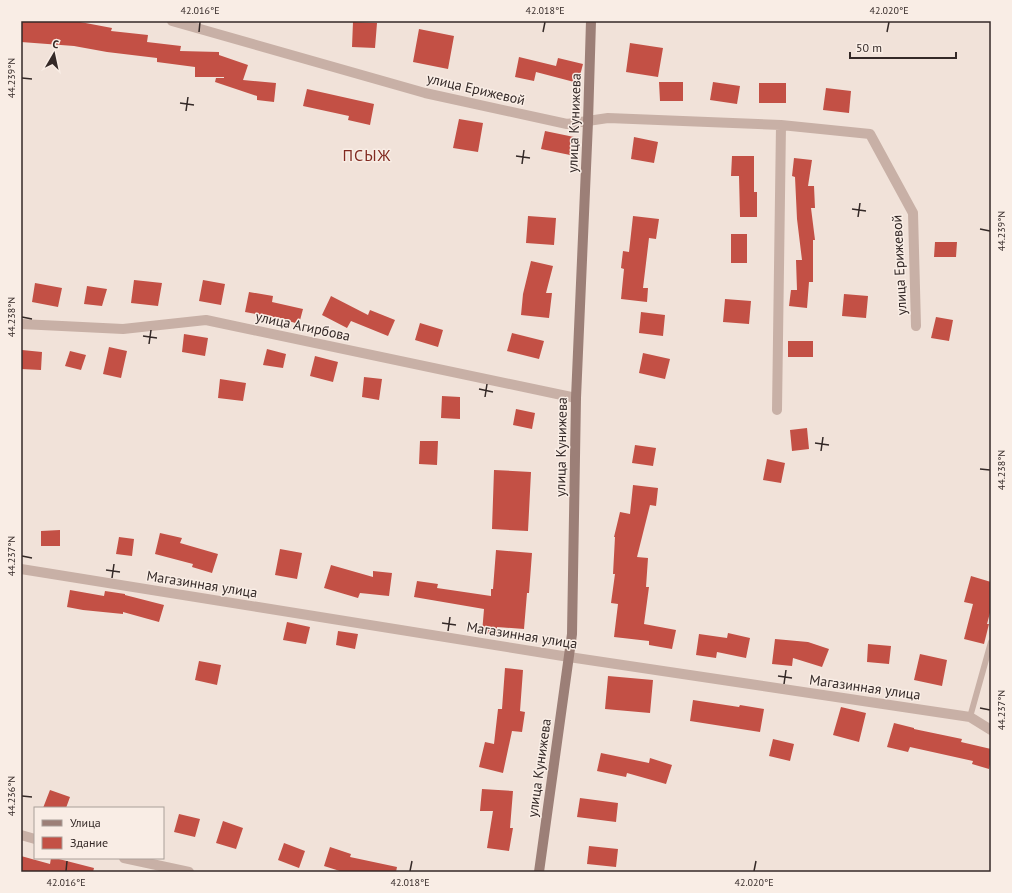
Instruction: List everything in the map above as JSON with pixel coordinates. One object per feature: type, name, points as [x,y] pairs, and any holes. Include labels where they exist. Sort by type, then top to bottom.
[{"type":"street","name":"улица Ерижевой","points":[[172,21],[425,93],[568,124],[608,118],[782,125],[870,134],[913,213],[916,326]]},
{"type":"street","name":"улица Кунижева","points":[[539,872],[572,634],[576,398],[591,21]]},
{"type":"street","points":[[777,410],[782,125]]},
{"type":"street","name":"улица Агирбова","points":[[21,324],[123,329],[206,320],[576,398]]},
{"type":"street","name":"Магазинная улица","points":[[21,569],[569,657],[970,717],[991,730]]},
{"type":"street","points":[[21,836],[34,838]]},
{"type":"street","points":[[129,859],[189,872]]},
{"type":"lane","points":[[970,717],[991,642]]},
{"type":"building","points":[[21,21],[75,21],[112,28],[111,31],[148,35],[147,42],[181,46],[180,51],[219,52],[219,55],[248,65],[243,80],[276,83],[274,102],[257,100],[257,96],[215,82],[216,78],[224,77],[195,77],[195,67],[157,62],[157,58],[107,52],[74,46],[21,42]]},
{"type":"building","points":[[353,22],[377,23],[375,48],[352,47]]},
{"type":"building","points":[[419,29],[454,36],[448,69],[413,62]]},
{"type":"building","points":[[630,43],[663,48],[658,77],[626,72]]},
{"type":"building","points":[[519,57],[556,66],[558,58],[583,64],[578,83],[536,72],[534,81],[515,77]]},
{"type":"building","points":[[659,82],[683,82],[683,101],[660,101]]},
{"type":"building","points":[[713,82],[740,86],[737,104],[710,100]]},
{"type":"building","points":[[759,83],[786,83],[786,103],[759,103]]},
{"type":"building","points":[[826,88],[851,91],[849,113],[823,110]]},
{"type":"building","points":[[307,89],[374,104],[370,125],[348,120],[349,116],[303,106]]},
{"type":"building","points":[[459,119],[483,123],[478,152],[453,148]]},
{"type":"building","points":[[545,131],[574,137],[570,155],[541,149]]},
{"type":"building","points":[[634,137],[658,142],[654,163],[631,159]]},
{"type":"building","points":[[732,156],[754,156],[754,192],[757,192],[757,217],[740,217],[739,176],[731,176]]},
{"type":"building","points":[[794,158],[812,160],[808,186],[814,186],[815,208],[811,208],[815,240],[813,240],[813,282],[809,282],[807,308],[789,306],[791,290],[797,290],[796,260],[802,260],[797,219],[795,177],[792,176]]},
{"type":"building","points":[[528,216],[556,218],[554,245],[526,243]]},
{"type":"building","points":[[633,216],[659,219],[656,239],[649,238],[643,288],[648,288],[647,302],[621,299],[624,269],[621,268],[623,251],[629,252]]},
{"type":"building","points":[[731,234],[747,234],[747,263],[731,263]]},
{"type":"building","points":[[935,242],[957,242],[956,257],[934,257]]},
{"type":"building","points":[[531,261],[553,266],[546,293],[552,293],[549,318],[521,315],[523,294]]},
{"type":"building","points":[[134,280],[162,283],[158,306],[131,303]]},
{"type":"building","points":[[203,280],[225,284],[221,305],[199,301]]},
{"type":"building","points":[[35,283],[62,288],[58,307],[32,302]]},
{"type":"building","points":[[87,286],[107,289],[102,306],[84,304]]},
{"type":"building","points":[[249,292],[273,296],[272,302],[303,309],[299,324],[285,319],[245,312]]},
{"type":"building","points":[[844,294],[868,296],[866,318],[842,316]]},
{"type":"building","points":[[331,296],[368,315],[370,310],[395,320],[388,336],[351,321],[347,328],[322,315]]},
{"type":"building","points":[[725,299],[751,301],[749,324],[723,322]]},
{"type":"building","points":[[641,312],[665,315],[663,336],[639,333]]},
{"type":"building","points":[[936,317],[953,320],[949,341],[931,338]]},
{"type":"building","points":[[420,323],[443,330],[438,347],[415,340]]},
{"type":"building","points":[[512,333],[544,341],[539,359],[507,351]]},
{"type":"building","points":[[184,334],[208,338],[205,356],[182,352]]},
{"type":"building","points":[[788,341],[813,341],[813,357],[788,357]]},
{"type":"building","points":[[109,347],[127,351],[121,378],[103,374]]},
{"type":"building","points":[[267,349],[286,354],[283,368],[263,365]]},
{"type":"building","points":[[22,350],[42,352],[41,370],[21,369]]},
{"type":"building","points":[[70,351],[86,355],[81,370],[65,366]]},
{"type":"building","points":[[643,353],[670,359],[665,379],[639,373]]},
{"type":"building","points":[[315,356],[338,362],[333,382],[310,376]]},
{"type":"building","points":[[364,377],[382,379],[379,400],[362,397]]},
{"type":"building","points":[[220,379],[246,383],[243,401],[218,398]]},
{"type":"building","points":[[442,396],[460,397],[460,419],[441,418]]},
{"type":"building","points":[[516,409],[535,413],[532,429],[513,425]]},
{"type":"building","points":[[807,428],[809,449],[792,451],[790,430]]},
{"type":"building","points":[[420,441],[438,441],[437,465],[419,464]]},
{"type":"building","points":[[635,445],[656,448],[653,466],[632,463]]},
{"type":"building","points":[[767,459],[785,463],[781,483],[763,480]]},
{"type":"building","points":[[494,470],[531,472],[528,531],[492,529]]},
{"type":"building","points":[[633,485],[658,488],[656,506],[650,505],[637,557],[648,558],[646,587],[649,587],[644,624],[676,630],[672,649],[649,645],[649,641],[614,637],[618,604],[611,603],[615,574],[613,574],[614,537],[620,512],[630,514]]},
{"type":"building","points":[[60,530],[60,546],[41,546],[41,531]]},
{"type":"building","points":[[160,533],[182,538],[180,543],[218,554],[212,573],[192,567],[193,564],[155,554]]},
{"type":"building","points":[[119,537],[134,539],[132,556],[116,554]]},
{"type":"building","points":[[280,549],[302,553],[297,579],[275,575]]},
{"type":"building","points":[[496,550],[532,553],[529,593],[527,593],[524,629],[497,627],[497,634],[482,633],[484,609],[414,597],[417,581],[438,584],[437,588],[491,596],[491,589],[493,589]]},
{"type":"building","points":[[331,565],[373,577],[373,571],[392,573],[389,596],[360,593],[358,598],[324,588]]},
{"type":"building","points":[[971,576],[991,582],[991,609],[984,644],[964,639],[973,604],[964,602]]},
{"type":"building","points":[[70,590],[104,596],[105,591],[125,594],[164,605],[159,622],[123,612],[123,614],[83,610],[67,607]]},
{"type":"building","points":[[287,622],[310,627],[306,644],[283,640]]},
{"type":"building","points":[[338,631],[358,634],[355,649],[336,645]]},
{"type":"building","points":[[728,633],[750,638],[746,658],[717,652],[716,658],[696,655],[699,634],[727,638]]},
{"type":"building","points":[[775,639],[808,642],[829,649],[822,667],[793,658],[792,666],[772,664]]},
{"type":"building","points":[[868,644],[891,646],[889,664],[867,662]]},
{"type":"building","points":[[920,654],[947,660],[942,686],[914,680]]},
{"type":"building","points":[[199,661],[221,665],[217,685],[195,680]]},
{"type":"building","points":[[505,668],[523,670],[520,711],[525,712],[522,732],[512,731],[503,773],[479,767],[485,742],[494,744],[498,709],[502,709]]},
{"type":"building","points":[[608,676],[653,680],[650,713],[605,709]]},
{"type":"building","points":[[693,700],[764,709],[760,732],[690,721]]},
{"type":"building","points":[[841,707],[866,713],[859,742],[833,735]]},
{"type":"building","points":[[894,723],[914,729],[962,739],[961,742],[991,749],[989,769],[972,764],[973,761],[910,747],[908,752],[887,747]]},
{"type":"building","points":[[773,739],[794,744],[790,761],[769,756]]},
{"type":"building","points":[[601,753],[649,763],[650,758],[672,765],[666,784],[627,773],[626,777],[597,771]]},
{"type":"building","points":[[482,789],[513,791],[510,828],[513,828],[509,851],[487,848],[493,811],[480,811]]},
{"type":"building","points":[[50,790],[70,797],[66,807],[43,807]]},
{"type":"building","points":[[580,798],[618,803],[616,822],[577,817]]},
{"type":"building","points":[[179,814],[200,819],[195,837],[174,832]]},
{"type":"building","points":[[223,821],[243,828],[236,849],[216,843]]},
{"type":"building","points":[[284,843],[305,851],[299,868],[278,860]]},
{"type":"building","points":[[589,846],[618,849],[616,867],[587,864]]},
{"type":"building","points":[[330,847],[351,854],[350,857],[397,867],[396,872],[343,872],[324,866]]},
{"type":"building","points":[[21,856],[50,864],[51,859],[59,859],[94,868],[93,872],[21,872]]},
{"type":"district","name":"ПСЫЖ","points":[[367,155]]}]
